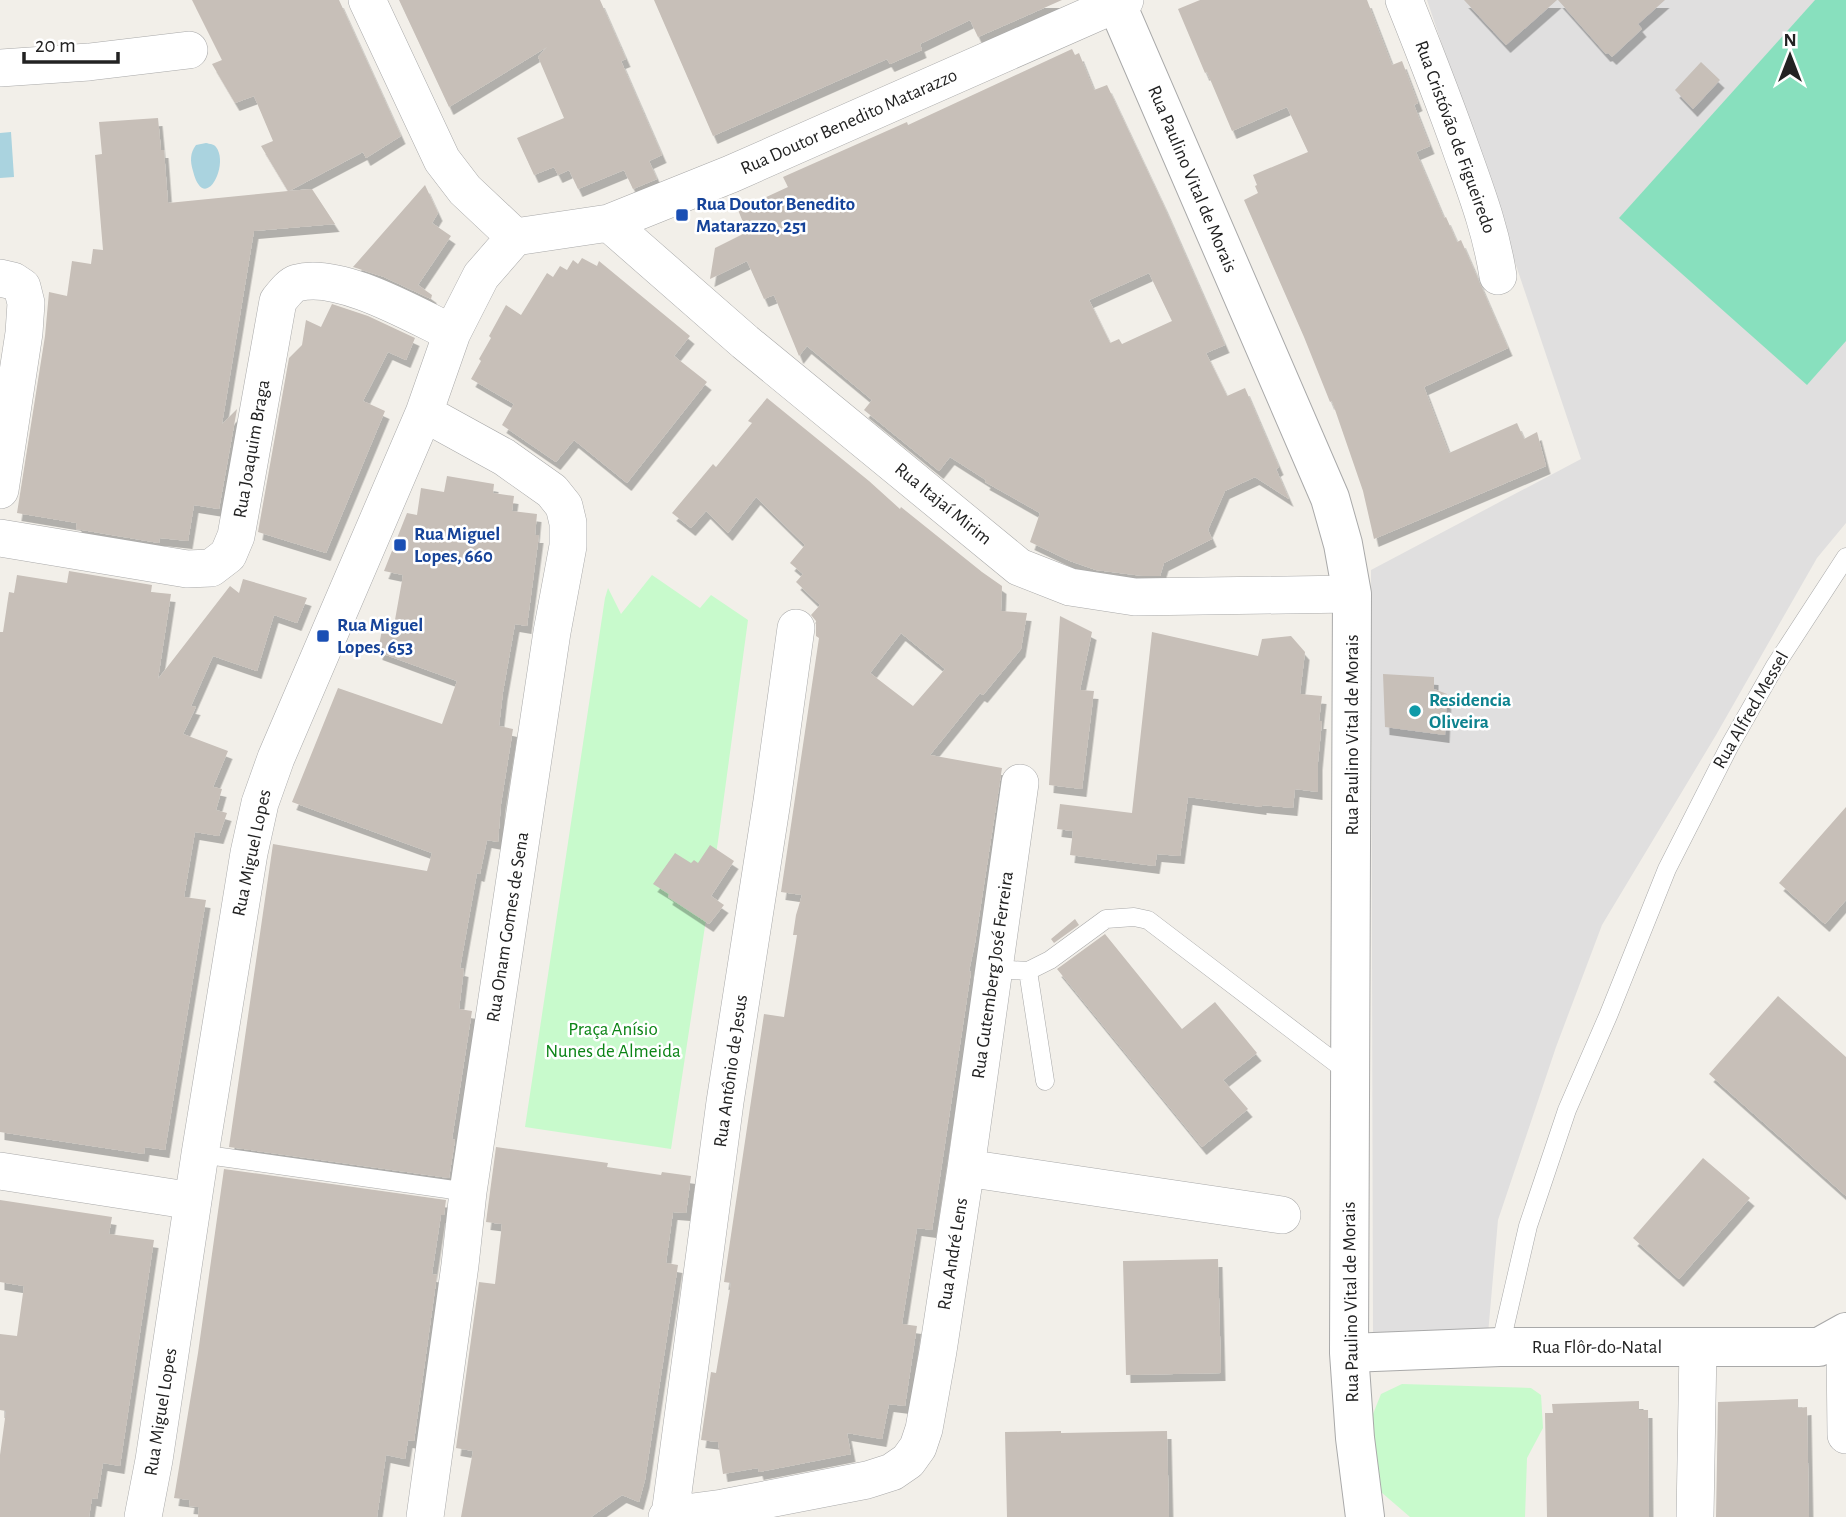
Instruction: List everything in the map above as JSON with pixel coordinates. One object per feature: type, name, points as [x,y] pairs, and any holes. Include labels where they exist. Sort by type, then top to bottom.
[{"type":"street","points":[[367,0],[442,160],[465,190],[515,237]]},
{"type":"street","name":"Rua Cristóvão de Figueiredo","points":[[1404,0],[1445,103],[1482,208],[1493,242],[1498,276]]},
{"type":"street","name":"Rua Doutor Benedito Matarazzo","points":[[515,237],[609,223],[731,174],[1119,1]]},
{"type":"street","name":"Rua Paulino Vital de Morais","points":[[1119,1],[1330,498],[1353,594],[1349,1353],[1364,1517]]},
{"type":"street","points":[[0,68],[89,62],[189,50]]},
{"type":"street","name":"Rua Itajaí Mirim","points":[[609,223],[745,342],[1019,567],[1070,587],[1135,597],[1353,594]]},
{"type":"street","name":"Rua Miguel Lopes","points":[[142,1517],[154,1460],[248,853],[260,803],[276,758],[424,413],[452,334],[481,276],[515,237]]},
{"type":"street","points":[[0,278],[13,281],[22,287],[26,303],[24,333],[0,490]]},
{"type":"street","name":"Rua Joaquim Braga","points":[[0,538],[187,569],[211,568],[228,555],[236,536],[278,301],[294,283],[317,280],[349,286],[452,334]]},
{"type":"street","name":"Rua Onam Gomes de Sena","points":[[424,413],[504,457],[552,491],[565,506],[568,523],[568,546],[552,632],[468,1192],[425,1517]]},
{"type":"street","name":"Rua Antônio de Jesus","points":[[669,1516],[725,1102],[796,628]]},
{"type":"street","name":"Rua Gutemberg José Ferreira","points":[[966,1168],[1011,970],[1020,783]]},
{"type":"street","points":[[966,1168],[1283,1215]]},
{"type":"street","name":"Rua André Lens","points":[[669,1516],[723,1513],[867,1480],[892,1472],[908,1461],[918,1447],[924,1429],[966,1168]]},
{"type":"street","points":[[0,1171],[193,1200]]},
{"type":"street","points":[[1839,1343],[1846,1435]]},
{"type":"street","name":"Rua Flôr-do-Natal","points":[[1349,1353],[1500,1347],[1698,1347],[1839,1343]]},
{"type":"street","points":[[1695,1517],[1698,1347]]},
{"type":"lane","name":"Rua Alfred Messel","points":[[1500,1347],[1528,1226],[1567,1110],[1667,869],[1730,745],[1775,666],[1846,557]]},
{"type":"lane","points":[[1045,1081],[1011,970],[1050,960],[1106,919],[1134,917],[1148,920],[1350,1074]]},
{"type":"lane","points":[[200,1154],[468,1192]]},
{"type":"shaded area","points":[[1427,0],[1846,0],[1846,523],[1817,558],[1716,735],[1602,925],[1556,1047],[1498,1220],[1488,1334],[1373,1337],[1371,570],[1581,459]]},
{"type":"green space","points":[[1815,0],[1846,0],[1846,341],[1807,385],[1619,218]]},
{"type":"green space","name":"Praça Anísio Nunes de Almeida","points":[[652,575],[700,608],[711,595],[748,620],[718,841],[671,1149],[525,1127],[605,598],[608,588],[621,614]]},
{"type":"green space","points":[[1402,1384],[1531,1388],[1541,1395],[1543,1428],[1527,1458],[1525,1517],[1410,1517],[1381,1492],[1363,1439],[1381,1394]]},
{"type":"water","points":[[11,132],[14,177],[0,178],[0,133]]},
{"type":"water","points":[[206,143],[216,147],[220,165],[214,182],[203,188],[198,183],[191,157],[196,145]]},
{"type":"building","points":[[192,0],[339,0],[401,136],[366,158],[363,152],[289,191],[312,189],[335,224],[254,231],[222,424],[237,409],[219,509],[194,505],[188,541],[160,538],[159,543],[76,529],[77,523],[17,513],[45,336],[49,292],[67,296],[72,261],[91,264],[93,249],[103,250],[95,155],[102,154],[99,122],[158,118],[161,150],[164,150],[168,203],[288,191],[261,146],[273,141],[254,96],[235,103],[212,64],[222,60]]},
{"type":"building","points":[[399,0],[600,0],[626,59],[621,61],[662,155],[649,161],[657,179],[633,189],[624,170],[578,189],[569,170],[558,175],[554,167],[534,175],[517,138],[564,118],[538,57],[547,47],[449,107]]},
{"type":"building","points":[[654,0],[1062,0],[978,37],[970,20],[920,44],[922,50],[890,64],[887,59],[713,136]]},
{"type":"building","points":[[1200,0],[1367,0],[1392,65],[1402,61],[1418,103],[1414,105],[1430,146],[1416,152],[1444,218],[1446,217],[1457,242],[1461,240],[1508,348],[1424,387],[1449,453],[1517,423],[1524,439],[1537,432],[1546,466],[1374,539],[1363,491],[1332,401],[1330,402],[1244,200],[1258,193],[1253,175],[1308,152],[1287,107],[1232,131],[1178,9]]},
{"type":"building","points":[[1464,0],[1557,0],[1506,45]]},
{"type":"building","points":[[1558,0],[1665,0],[1638,24],[1642,29],[1612,57],[1606,54]]},
{"type":"building","points":[[1072,49],[1075,55],[1079,53],[1094,90],[1107,85],[1225,345],[1206,353],[1227,396],[1245,388],[1279,467],[1276,469],[1289,499],[1255,477],[1225,491],[1208,530],[1212,539],[1164,563],[1160,576],[1096,570],[1070,561],[1030,542],[1040,513],[985,482],[986,480],[950,457],[939,471],[864,410],[872,400],[807,346],[799,356],[774,295],[764,299],[747,261],[710,279],[715,248],[747,232],[738,210],[788,187],[783,177],[907,122],[908,125]],"holes":[[[1149,273],[1172,321],[1122,344],[1119,339],[1110,343],[1089,300]]]},
{"type":"building","points":[[1701,62],[1720,80],[1693,109],[1675,90]]},
{"type":"building","points":[[425,185],[438,213],[432,223],[451,236],[418,285],[432,295],[431,299],[384,277],[353,267]]},
{"type":"building","points":[[582,258],[597,266],[599,261],[690,336],[674,356],[707,382],[627,483],[574,440],[556,462],[502,425],[514,404],[471,379],[491,338],[489,336],[506,305],[521,315],[547,273],[553,277],[560,266],[567,270],[573,260],[578,264]]},
{"type":"building","points":[[332,304],[368,316],[415,338],[406,360],[388,352],[363,401],[385,411],[326,553],[258,532],[289,358],[302,345],[306,320],[321,327]]},
{"type":"building","points":[[767,398],[900,509],[901,507],[1002,586],[1001,611],[1027,613],[1021,649],[983,695],[980,693],[930,755],[1002,768],[969,971],[971,972],[932,1230],[917,1228],[902,1324],[917,1326],[905,1406],[889,1404],[882,1439],[847,1433],[851,1454],[759,1472],[758,1468],[723,1474],[718,1442],[701,1440],[711,1372],[716,1373],[731,1283],[724,1282],[764,1014],[784,1017],[797,935],[793,935],[802,895],[781,892],[819,638],[816,636],[816,621],[811,615],[820,605],[796,582],[803,574],[790,563],[805,545],[756,497],[728,533],[706,511],[691,528],[672,513],[713,464],[716,467],[752,423],[748,421]],"holes":[[[901,633],[945,669],[913,706],[870,673]]]},
{"type":"building","points":[[447,476],[494,484],[493,493],[514,496],[512,511],[537,514],[535,535],[539,535],[527,626],[515,624],[503,692],[499,726],[513,729],[498,842],[487,840],[480,874],[477,873],[460,968],[464,969],[459,1009],[472,1011],[452,1139],[455,1140],[449,1178],[229,1147],[273,844],[427,871],[432,853],[292,802],[338,688],[442,724],[457,681],[378,652],[382,629],[393,631],[403,575],[384,571],[407,513],[417,515],[421,488],[444,492]]},
{"type":"building","points":[[69,571],[152,585],[151,592],[171,594],[158,679],[230,586],[239,593],[243,579],[307,598],[297,623],[274,615],[257,671],[213,656],[191,706],[196,707],[183,734],[228,751],[213,787],[222,789],[216,810],[227,813],[219,836],[195,832],[184,897],[206,900],[165,1150],[145,1147],[144,1154],[0,1132],[0,632],[3,632],[9,592],[14,593],[17,575],[67,583]]},
{"type":"building","points":[[1060,616],[1092,632],[1080,690],[1094,691],[1082,789],[1049,785]]},
{"type":"building","points":[[1152,632],[1258,656],[1262,639],[1291,636],[1305,652],[1300,694],[1322,696],[1318,792],[1295,789],[1293,808],[1262,807],[1188,797],[1180,856],[1157,854],[1155,866],[1070,855],[1073,831],[1057,829],[1060,804],[1132,813]]},
{"type":"building","name":"Residencia Oliveira","points":[[1383,674],[1434,677],[1434,689],[1447,694],[1445,735],[1385,727]]},
{"type":"building","points":[[1846,807],[1846,900],[1825,924],[1779,883]]},
{"type":"building","points":[[710,845],[734,861],[711,896],[724,905],[709,924],[653,884],[675,853],[691,863],[694,860],[698,863]]},
{"type":"building","points":[[1075,919],[1079,925],[1054,943],[1051,939]]},
{"type":"building","points":[[1105,934],[1182,1029],[1215,1002],[1257,1053],[1223,1080],[1248,1109],[1202,1147],[1057,969]]},
{"type":"building","points":[[1778,996],[1846,1057],[1846,1196],[1709,1074]]},
{"type":"building","points":[[496,1147],[608,1163],[607,1167],[661,1175],[662,1172],[691,1176],[686,1213],[673,1212],[666,1263],[678,1265],[645,1480],[639,1502],[622,1495],[591,1517],[461,1517],[473,1451],[456,1448],[479,1282],[495,1284],[502,1224],[486,1222]]},
{"type":"building","points":[[1703,1158],[1750,1198],[1679,1279],[1633,1238]]},
{"type":"building","points":[[224,1169],[446,1200],[444,1215],[441,1215],[432,1274],[437,1275],[414,1441],[408,1440],[405,1459],[386,1455],[377,1517],[198,1517],[199,1507],[189,1506],[190,1500],[174,1498]]},
{"type":"building","points":[[0,1200],[112,1217],[109,1234],[154,1240],[120,1466],[103,1463],[97,1499],[92,1498],[89,1517],[0,1517],[0,1455],[6,1411],[0,1410],[0,1334],[17,1336],[24,1286],[0,1282]]},
{"type":"building","points":[[1218,1259],[1221,1373],[1126,1375],[1123,1261]]},
{"type":"building","points":[[1798,1399],[1798,1408],[1807,1407],[1809,1517],[1716,1517],[1718,1402]]},
{"type":"building","points":[[1639,1401],[1639,1410],[1648,1410],[1649,1517],[1547,1517],[1545,1413],[1553,1413],[1552,1404]]},
{"type":"building","points":[[1167,1431],[1169,1517],[1007,1517],[1005,1432]]},
{"type":"place","name":"Rua Doutor Benedito Matarazzo, 251","points":[[682,215]]},
{"type":"place","name":"Rua Miguel Lopes, 660","points":[[400,545]]},
{"type":"place","name":"Rua Miguel Lopes, 653","points":[[323,636]]},
{"type":"place","name":"Residencia Oliveira","points":[[1415,711]]}]
